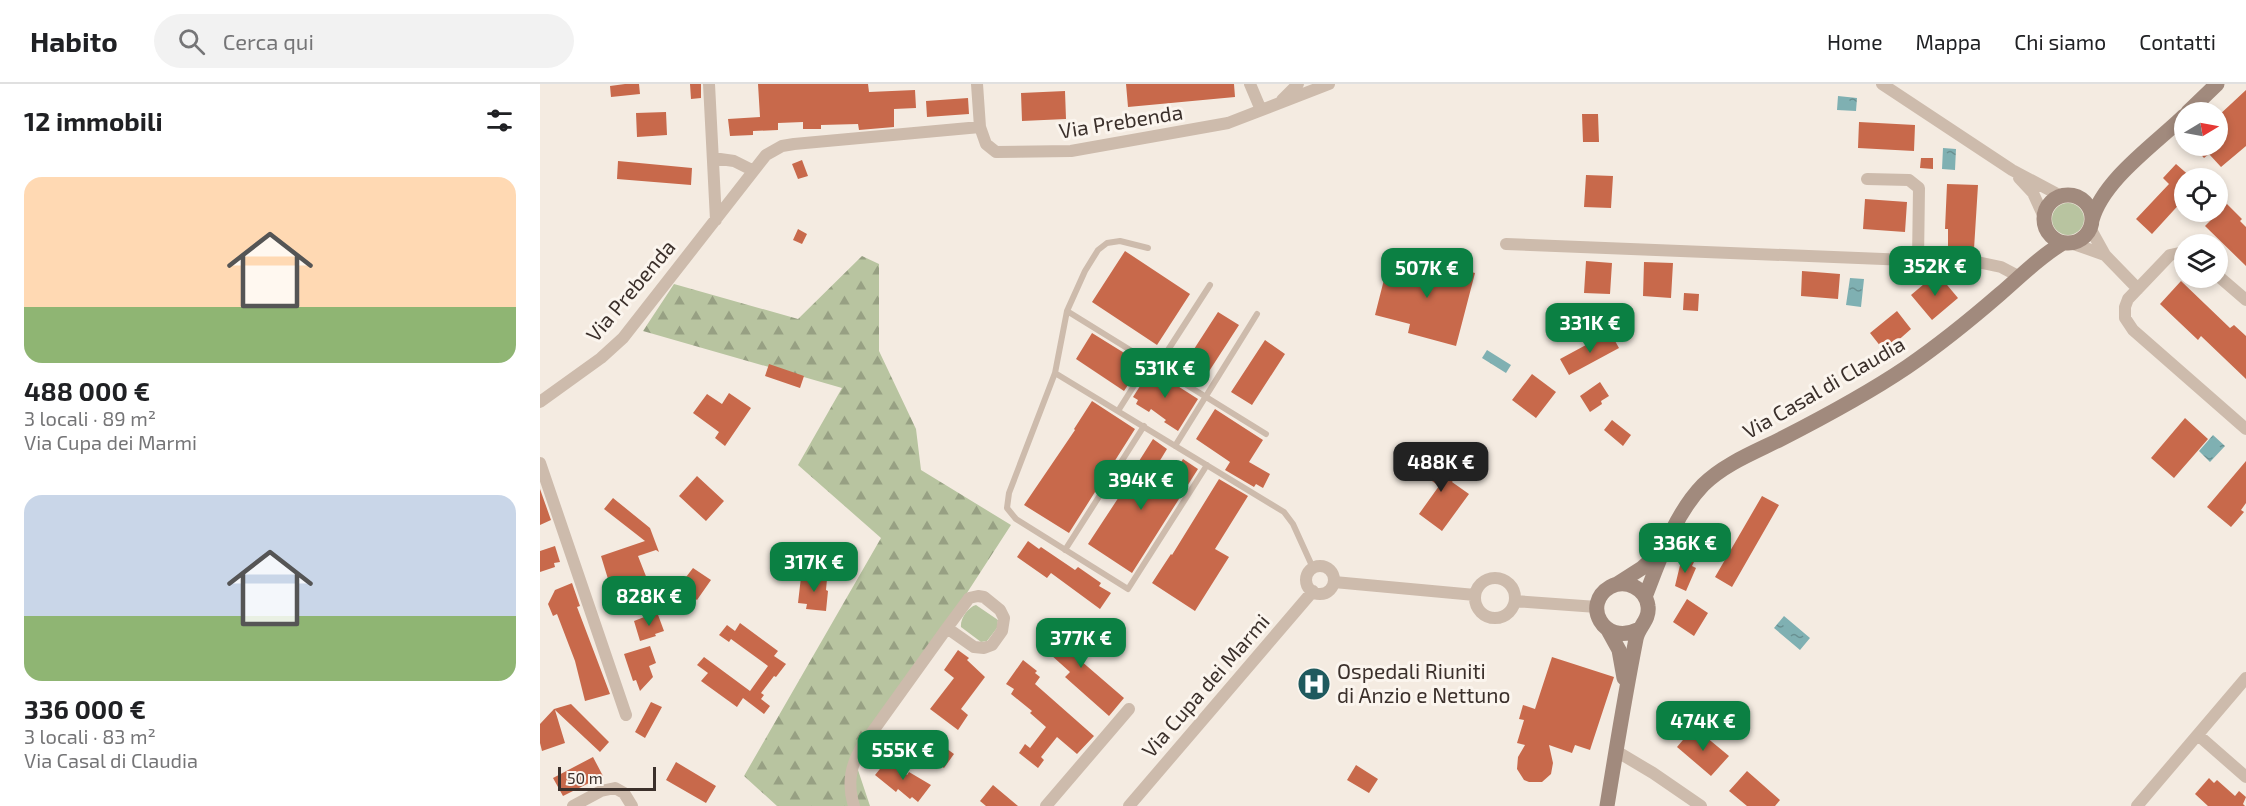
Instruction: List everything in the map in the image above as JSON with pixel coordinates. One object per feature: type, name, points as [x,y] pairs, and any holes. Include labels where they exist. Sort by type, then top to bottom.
[{"type":"street","points":[[710,84],[716,220]]},
{"type":"street","name":"Via Prebenda","points":[[977,84],[980,126],[986,144],[996,152],[1062,152],[1208,128],[1237,120],[1330,84]]},
{"type":"street","points":[[1250,84],[1261,110]]},
{"type":"street","name":"Via Prebenda","points":[[1280,102],[1298,84]]},
{"type":"street","points":[[1882,84],[2012,171],[2084,202],[2091,215],[2090,226],[2106,255],[2138,289]]},
{"type":"street","points":[[2198,102],[2217,84]]},
{"type":"street","points":[[2067,243],[2083,238],[2098,204],[2110,185],[2174,125]]},
{"type":"street","name":"Via Prebenda","points":[[540,402],[601,358],[623,338],[766,155],[787,145],[980,126]]},
{"type":"street","points":[[713,158],[734,161],[752,170]]},
{"type":"street","points":[[2012,171],[2030,189],[2056,241],[2106,255]]},
{"type":"street","points":[[1867,179],[1909,180],[1919,188],[1918,261]]},
{"type":"street","points":[[2046,224],[2049,204],[2066,196],[2110,185]]},
{"type":"street","name":"Via Casal di Claudia","points":[[2020,277],[2046,224]]},
{"type":"street","name":"Via Casal di Claudia","points":[[1607,806],[1637,630],[1647,619],[1648,604],[1645,597],[1664,548],[1688,505],[1710,479],[1732,464],[1843,406],[1907,367],[1982,310],[2043,256],[2067,243]]},
{"type":"street","points":[[1506,244],[1991,264],[2020,277]]},
{"type":"street","points":[[2174,254],[2170,255],[2128,299],[2125,318],[2129,327],[2246,429]]},
{"type":"street","points":[[2228,284],[2246,300]]},
{"type":"street","points":[[540,463],[626,715]]},
{"type":"street","name":"Via Casal di Claudia","points":[[1625,690],[1620,656],[1608,630],[1600,620],[1597,607],[1604,592],[1642,568],[1664,548]]},
{"type":"street","points":[[1326,567],[1332,573],[1334,582],[1330,590],[1326,592],[1313,591],[1307,580],[1312,568],[1326,567]]},
{"type":"street","points":[[1498,578],[1513,588],[1515,601],[1510,612],[1505,616],[1493,618],[1487,616],[1478,607],[1475,595],[1486,580],[1498,578]]},
{"type":"street","points":[[1334,582],[1475,595]]},
{"type":"street","points":[[1617,584],[1633,586],[1645,597]]},
{"type":"street","name":"Via Cupa dei Marmi","points":[[1129,806],[1313,591]]},
{"type":"street","points":[[854,806],[849,778],[859,750],[947,628],[967,601],[978,596],[984,597],[1000,610],[1004,621],[1004,628],[994,643],[984,648],[974,647],[947,628]]},
{"type":"street","points":[[1515,601],[1597,607]]},
{"type":"street","points":[[1608,630],[1623,635],[1637,630]]},
{"type":"street","points":[[2137,806],[2246,678]]},
{"type":"street","points":[[1046,806],[1129,709]]},
{"type":"street","points":[[2198,735],[2246,777]]},
{"type":"street","points":[[1616,751],[1701,806]]},
{"type":"street","points":[[573,806],[606,789],[615,788],[624,793],[632,806]]},
{"type":"lane","points":[[1148,248],[1117,240],[1104,244],[1098,250],[1077,286],[1067,311],[1055,373],[1006,503],[1007,508],[1013,517],[1128,589],[1207,465]]},
{"type":"lane","points":[[1157,367],[1210,285]]},
{"type":"lane","points":[[1067,311],[1266,434]]},
{"type":"lane","points":[[1175,446],[1257,314]]},
{"type":"lane","points":[[1118,411],[1149,362]]},
{"type":"lane","points":[[1055,373],[1284,512],[1290,519],[1312,568]]},
{"type":"lane","points":[[1065,550],[1143,426]]},
{"type":"green space","points":[[2068,203],[2079,208],[2084,219],[2079,230],[2068,235],[2057,230],[2052,219],[2057,208]]},
{"type":"green space","points":[[862,256],[879,264],[879,351],[916,429],[921,470],[1011,525],[856,764],[870,806],[777,806],[744,776],[881,538],[798,465],[842,388],[643,331],[674,284],[798,319]]},
{"type":"green space","points":[[976,605],[998,620],[997,628],[987,641],[981,642],[961,627],[965,614]]},
{"type":"water","points":[[1838,96],[1857,98],[1856,111],[1837,110]]},
{"type":"water","points":[[1943,148],[1956,149],[1955,170],[1942,169]]},
{"type":"water","points":[[1850,278],[1864,279],[1861,307],[1846,305]]},
{"type":"water","points":[[1487,350],[1511,365],[1506,373],[1482,358]]},
{"type":"water","points":[[2213,435],[2225,446],[2210,462],[2199,451]]},
{"type":"water","points":[[1784,616],[1810,638],[1800,650],[1774,628]]},
{"type":"building","points":[[639,84],[640,94],[611,97],[610,86]]},
{"type":"building","points":[[690,84],[701,84],[701,98],[691,99]]},
{"type":"building","points":[[758,84],[868,84],[869,92],[915,90],[916,108],[894,109],[894,127],[859,130],[858,124],[821,125],[821,129],[803,129],[803,122],[778,123],[778,130],[753,131],[753,135],[730,136],[728,119],[760,117]]},
{"type":"building","points":[[1126,84],[1234,84],[1235,97],[1128,107]]},
{"type":"building","points":[[2246,90],[2246,146],[2221,167],[2211,156],[2228,156],[2228,107]]},
{"type":"building","points":[[1065,91],[1066,119],[1022,121],[1021,93]]},
{"type":"building","points":[[968,98],[969,114],[927,117],[926,101]]},
{"type":"building","points":[[666,112],[667,135],[637,137],[636,113]]},
{"type":"building","points":[[1582,114],[1598,114],[1599,142],[1583,142]]},
{"type":"building","points":[[1859,122],[1915,125],[1914,151],[1858,148]]},
{"type":"building","points":[[1921,158],[1933,158],[1933,169],[1920,168]]},
{"type":"building","points":[[802,160],[808,176],[798,179],[792,164]]},
{"type":"building","points":[[618,161],[692,168],[691,185],[617,179]]},
{"type":"building","points":[[2176,164],[2181,168],[2174,168],[2174,210],[2152,234],[2136,219],[2169,184],[2163,178]]},
{"type":"building","points":[[1586,175],[1613,176],[1611,208],[1584,207]]},
{"type":"building","points":[[1947,184],[1978,185],[1974,249],[1948,248],[1948,229],[1945,229]]},
{"type":"building","points":[[1865,199],[1907,202],[1905,232],[1863,229]]},
{"type":"building","points":[[2228,205],[2242,219],[2240,221],[2246,227],[2246,266],[2228,248],[2228,234],[2213,234],[2205,226],[2209,222],[2228,222]]},
{"type":"building","points":[[798,229],[807,234],[802,244],[793,240]]},
{"type":"building","points":[[1125,251],[1190,294],[1157,345],[1092,302]]},
{"type":"building","points":[[1389,260],[1428,270],[1430,261],[1475,273],[1456,346],[1408,333],[1410,324],[1375,315]]},
{"type":"building","points":[[1586,261],[1612,263],[1610,294],[1584,293]]},
{"type":"building","points":[[1644,262],[1673,263],[1671,298],[1643,296]]},
{"type":"building","points":[[1802,271],[1840,274],[1838,299],[1801,296]]},
{"type":"building","points":[[1937,273],[1958,298],[1932,320],[1911,295]]},
{"type":"building","points":[[2175,288],[2188,288],[2230,328],[2234,325],[2246,336],[2246,379],[2201,336],[2198,340],[2160,304]]},
{"type":"building","points":[[1684,293],[1699,294],[1698,311],[1683,310]]},
{"type":"building","points":[[1897,311],[1911,329],[1885,352],[1870,333]]},
{"type":"building","points":[[1218,312],[1239,325],[1206,376],[1185,363]]},
{"type":"building","points":[[1610,332],[1619,348],[1569,375],[1560,359]]},
{"type":"building","points":[[1092,333],[1142,364],[1124,391],[1076,359]]},
{"type":"building","points":[[1265,340],[1285,354],[1252,405],[1231,392]]},
{"type":"building","points":[[769,364],[804,376],[800,388],[765,376]]},
{"type":"building","points":[[1151,369],[1198,399],[1178,431],[1164,422],[1166,420],[1151,409],[1149,412],[1136,404],[1138,400],[1133,397]]},
{"type":"building","points":[[1532,374],[1556,392],[1536,418],[1512,400]]},
{"type":"building","points":[[1600,382],[1609,396],[1590,412],[1580,396]]},
{"type":"building","points":[[729,393],[751,408],[725,446],[715,438],[719,432],[693,413],[707,394],[722,404]]},
{"type":"building","points":[[1092,401],[1135,429],[1069,533],[1024,505]]},
{"type":"building","points":[[1215,409],[1263,440],[1249,462],[1270,474],[1263,488],[1256,484],[1254,487],[1225,470],[1230,462],[1196,439]]},
{"type":"building","points":[[2185,418],[2208,439],[2174,478],[2151,458]]},
{"type":"building","points":[[1612,420],[1631,435],[1623,446],[1604,430]]},
{"type":"building","points":[[1153,439],[1167,449],[1148,480],[1163,490],[1183,459],[1198,469],[1132,573],[1088,544],[1136,471],[1134,469]]},
{"type":"building","points":[[1431,453],[1453,469],[1450,472],[1456,476],[1452,482],[1469,494],[1442,531],[1419,514],[1439,486],[1418,471]]},
{"type":"building","points":[[2246,461],[2246,503],[2241,510],[2244,512],[2231,527],[2207,507]]},
{"type":"building","points":[[697,476],[724,501],[706,521],[679,496]]},
{"type":"building","points":[[1219,479],[1248,496],[1215,549],[1229,557],[1195,611],[1152,583]]},
{"type":"building","points":[[540,489],[551,520],[540,525]]},
{"type":"building","points":[[1762,496],[1779,505],[1732,587],[1715,577]]},
{"type":"building","points":[[613,498],[650,528],[659,552],[656,550],[638,556],[651,589],[615,602],[601,556],[645,541],[604,509]]},
{"type":"building","points":[[1028,541],[1075,570],[1078,567],[1101,583],[1099,586],[1111,593],[1100,609],[1051,573],[1047,578],[1017,557]]},
{"type":"building","points":[[555,546],[560,562],[554,563],[555,567],[540,572],[540,551]]},
{"type":"building","points":[[1682,557],[1694,562],[1692,566],[1696,568],[1686,591],[1675,586]]},
{"type":"building","points":[[693,568],[711,580],[697,600],[683,590],[687,584],[683,581]]},
{"type":"building","points":[[801,577],[827,579],[826,611],[806,609],[807,604],[798,603]]},
{"type":"building","points":[[572,583],[580,606],[577,607],[610,694],[585,701],[575,661],[557,614],[553,616],[548,604],[555,590]]},
{"type":"building","points":[[1687,599],[1708,613],[1694,636],[1673,622]]},
{"type":"building","points":[[657,612],[664,631],[640,641],[634,621]]},
{"type":"building","points":[[1065,619],[1071,625],[1074,622],[1082,629],[1066,648],[1124,698],[1109,716],[1065,677],[1070,672],[1041,646]]},
{"type":"building","points":[[740,623],[778,651],[774,656],[786,664],[761,693],[764,695],[761,699],[770,706],[764,714],[743,698],[737,707],[701,681],[708,673],[697,665],[704,657],[750,691],[768,666],[731,639],[729,642],[719,635],[727,625],[735,631]]},
{"type":"building","points":[[650,646],[656,663],[649,666],[653,677],[640,691],[636,680],[633,681],[624,654]]},
{"type":"building","points":[[958,650],[969,658],[967,660],[985,677],[961,709],[968,715],[958,730],[930,709],[954,678],[944,670]]},
{"type":"building","points":[[1552,657],[1614,677],[1590,750],[1575,745],[1572,753],[1549,745],[1553,763],[1551,774],[1542,782],[1529,782],[1524,780],[1517,769],[1518,757],[1525,745],[1517,743],[1524,720],[1519,719],[1523,705],[1535,709]]},
{"type":"building","points":[[1023,660],[1037,671],[1035,673],[1040,677],[1035,684],[1094,736],[1077,754],[1057,737],[1041,757],[1044,760],[1038,768],[1019,753],[1025,744],[1030,748],[1046,727],[1030,713],[1032,711],[1011,694],[1014,689],[1006,684]]},
{"type":"building","points":[[651,702],[662,707],[645,738],[635,732]]},
{"type":"building","points":[[571,704],[609,742],[600,752],[555,710],[565,743],[542,751],[540,724],[554,709]]},
{"type":"building","points":[[1694,727],[1729,756],[1711,776],[1677,747]]},
{"type":"building","points":[[928,735],[954,754],[944,768],[918,749]]},
{"type":"building","points":[[593,757],[603,776],[563,796],[553,778]]},
{"type":"building","points":[[888,759],[907,775],[909,772],[931,785],[918,802],[912,797],[910,799],[898,789],[896,792],[875,775]]},
{"type":"building","points":[[676,762],[716,786],[706,803],[666,780]]},
{"type":"building","points":[[1356,765],[1378,779],[1369,793],[1347,780]]},
{"type":"building","points":[[1747,771],[1780,800],[1775,806],[1747,806],[1729,791]]},
{"type":"building","points":[[2209,778],[2214,783],[2217,780],[2235,796],[2239,791],[2246,797],[2243,804],[2245,806],[2208,806],[2195,794]]},
{"type":"building","points":[[993,785],[1018,806],[986,806],[980,801]]},
{"type":"place","name":"Ospedali Riuniti di Anzio e Nettuno","points":[[1314,684]]}]
